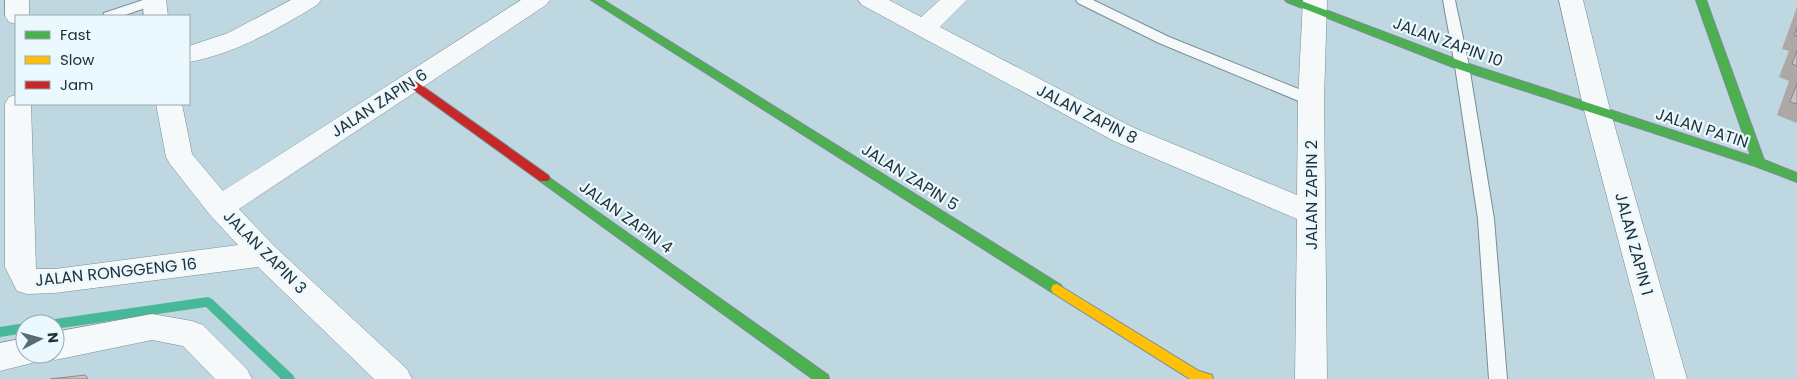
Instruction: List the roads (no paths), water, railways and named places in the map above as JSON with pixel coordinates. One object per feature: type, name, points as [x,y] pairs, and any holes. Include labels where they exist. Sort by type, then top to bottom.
[{"type":"street","points":[[17,0],[17,15]]},
{"type":"street","points":[[155,0],[156,15]]},
{"type":"street","points":[[190,54],[211,50],[240,40],[309,0]]},
{"type":"street","name":"JALAN ZAPIN 6","points":[[220,207],[538,0]]},
{"type":"street","name":"JALAN ZAPIN 5","points":[[596,0],[1194,375],[1207,379]]},
{"type":"street","name":"JALAN ZAPIN 8","points":[[870,0],[1123,134],[1311,213]]},
{"type":"street","points":[[923,28],[955,0]]},
{"type":"street","name":"JALAN ZAPIN 10","points":[[1290,0],[1315,5],[1462,66],[1597,110]]},
{"type":"street","name":"JALAN ZAPIN 1","points":[[1571,0],[1597,110],[1671,379]]},
{"type":"street","points":[[1701,0],[1759,163]]},
{"type":"street","name":"JALAN ZAPIN 2","points":[[1311,379],[1311,100],[1315,5]]},
{"type":"street","name":"JALAN ZAPIN 4","points":[[411,82],[823,379]]},
{"type":"street","name":"JALAN RONGGENG 16","points":[[18,105],[20,267],[27,282],[55,282],[264,254]]},
{"type":"street","name":"JALAN ZAPIN 3","points":[[169,105],[179,157],[220,207],[264,254],[396,379]]},
{"type":"street","name":"JALAN PATIN","points":[[1597,110],[1759,163],[1797,178]]},
{"type":"street","points":[[65,344],[152,327],[184,332],[192,334],[236,379]]},
{"type":"street","points":[[0,356],[15,354]]},
{"type":"lane","points":[[113,15],[155,0]]},
{"type":"lane","points":[[1082,0],[1164,40],[1311,100]]},
{"type":"lane","points":[[1449,0],[1462,66],[1486,219],[1498,379]]},
{"type":"waterway","points":[[65,323],[208,302],[289,379]]},
{"type":"waterway","points":[[0,332],[15,330]]}]
